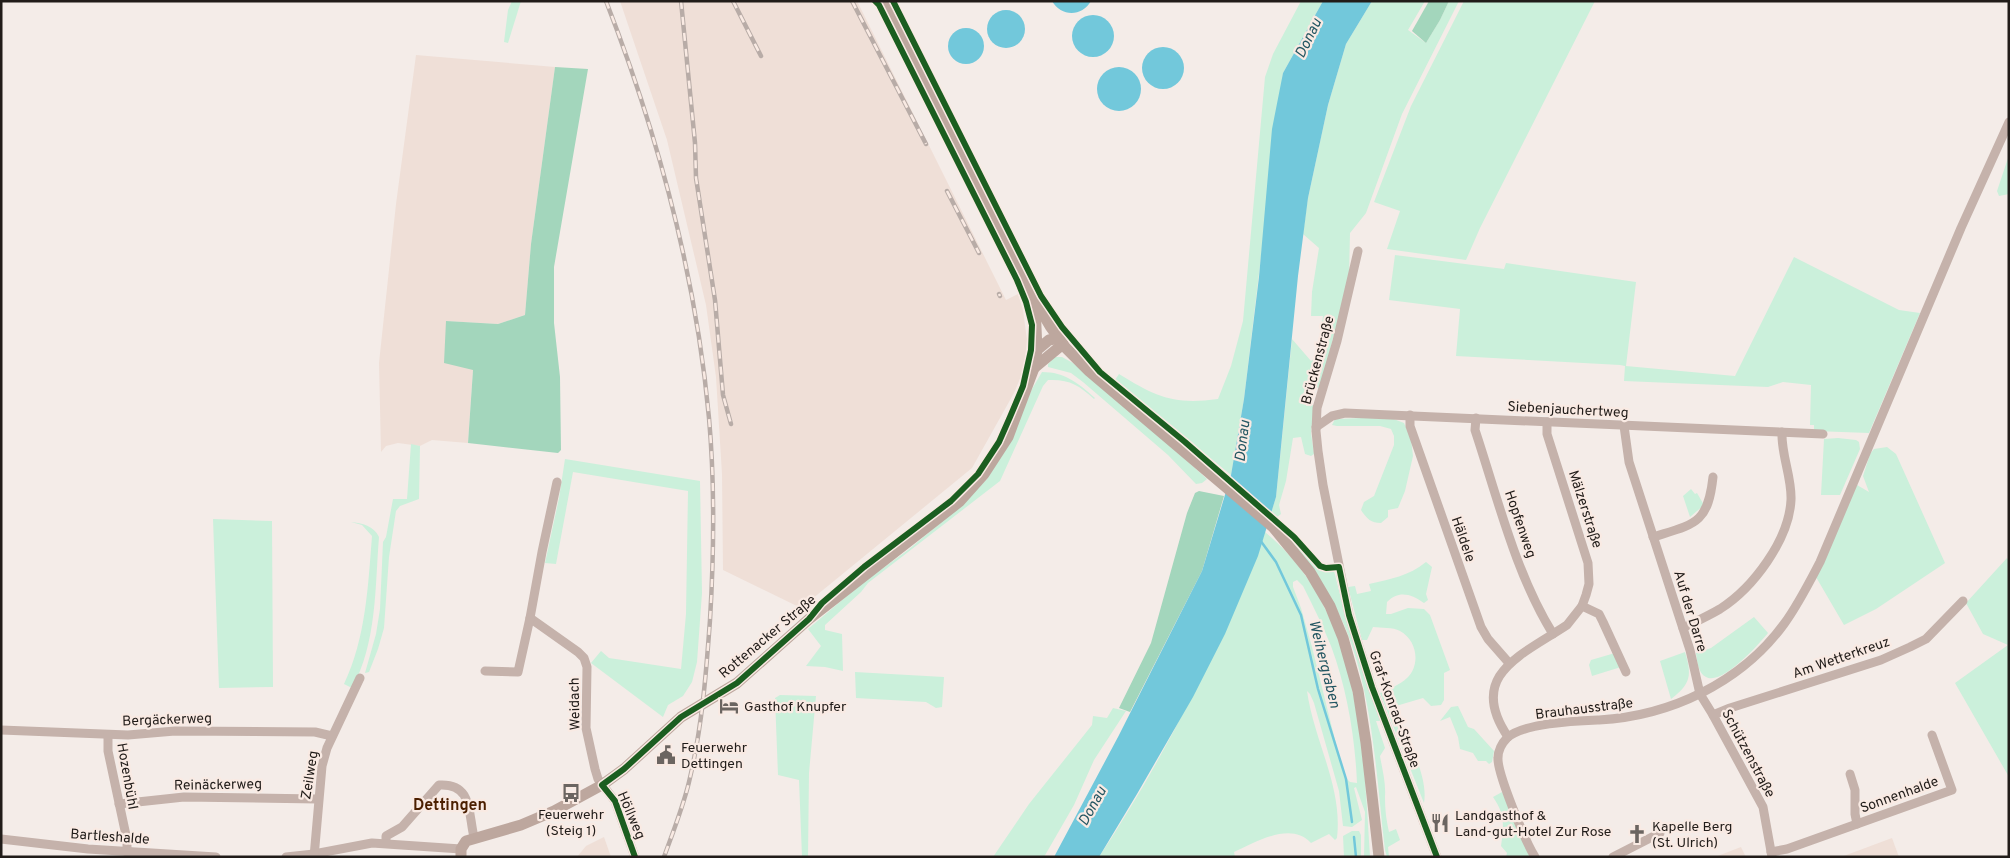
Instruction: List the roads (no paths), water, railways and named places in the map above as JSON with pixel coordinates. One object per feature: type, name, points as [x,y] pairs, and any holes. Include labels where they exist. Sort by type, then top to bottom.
[{"type":"main road","points":[[886,1],[1025,284],[1035,303],[1061,341],[1104,385],[1273,527],[1310,572],[1330,606],[1344,638],[1358,691],[1379,857]]},
{"type":"main road","name":"Rottenacker Straße","points":[[461,853],[466,841],[474,837],[521,825],[554,811],[602,785],[624,769],[681,717],[737,683],[809,619],[959,502],[984,474],[1008,437],[1034,368],[1037,350],[1035,303]]},
{"type":"main road","points":[[1037,350],[1049,340],[1061,341]]},
{"type":"main road","name":"Rottenacker Straße","points":[[1034,368],[1061,341]]},
{"type":"street","name":"Brauhausstraße","points":[[1508,737],[1542,725],[1647,714],[1673,706],[1700,694],[1753,658],[1783,625],[1802,596],[1820,562],[1961,228],[2009,122]]},
{"type":"street","name":"Brückenstraße","points":[[1339,567],[1323,485],[1316,427],[1317,408],[1337,341],[1358,251]]},
{"type":"street","name":"Siebenjauchertweg","points":[[1316,427],[1332,416],[1344,413],[1823,434]]},
{"type":"street","name":"Häldele","points":[[1410,415],[1410,426],[1481,627],[1489,640],[1509,663]]},
{"type":"street","name":"Hopfenweg","points":[[1476,418],[1475,430],[1526,581],[1553,634]]},
{"type":"street","name":"Mälzerstraße","points":[[1508,737],[1493,708],[1493,696],[1497,681],[1509,663],[1574,618],[1582,606],[1589,584],[1587,554],[1547,434],[1547,422]]},
{"type":"street","name":"Auf der Darre","points":[[1624,426],[1629,462],[1683,628],[1700,694]]},
{"type":"street","points":[[1683,628],[1722,608],[1760,572],[1773,552],[1784,530],[1791,500],[1782,432]]},
{"type":"street","points":[[1653,537],[1690,524],[1702,515],[1709,502],[1713,477]]},
{"type":"street","points":[[485,671],[518,672],[557,482]]},
{"type":"street","name":"Graf-Konrad-Straße","points":[[1339,567],[1349,615],[1372,687],[1437,857]]},
{"type":"street","name":"Am Wetterkreuz","points":[[1713,715],[1882,660],[1926,639],[1963,601]]},
{"type":"street","points":[[1582,606],[1599,614],[1626,672]]},
{"type":"street","name":"Weidach","points":[[530,618],[584,658],[587,667],[586,728],[595,769],[602,785]]},
{"type":"street","name":"Zeilweg","points":[[314,856],[322,766],[332,736],[360,678]]},
{"type":"street","name":"Schützenstraße","points":[[1700,694],[1763,807],[1772,854]]},
{"type":"street","name":"Bergäckerweg","points":[[1,730],[108,735],[175,731],[315,732],[332,736]]},
{"type":"street","name":"Hozenbühl","points":[[108,735],[108,751],[127,840],[127,852]]},
{"type":"street","name":"Sonnenhalde","points":[[1772,854],[1952,790],[1932,735]]},
{"type":"street","points":[[1508,737],[1501,747],[1497,758],[1499,769],[1535,857]]},
{"type":"street","name":"Sonnenhalde","points":[[1850,774],[1855,790],[1857,824]]},
{"type":"street","points":[[386,843],[386,836],[402,827],[439,785],[447,784],[462,791],[468,800],[474,837]]},
{"type":"street","name":"Höllweg","points":[[602,785],[615,801],[635,857]]},
{"type":"street","name":"Reinäckerweg","points":[[119,804],[184,797],[318,799]]},
{"type":"street","points":[[1613,857],[1660,833]]},
{"type":"street","name":"Bartleshalde","points":[[1,839],[127,852],[216,857]]},
{"type":"street","points":[[286,857],[314,856],[357,845],[386,843],[461,853]]},
{"type":"water","points":[[1052,1],[1091,1],[1082,10],[1072,13],[1061,10]]},
{"type":"water","name":"Donau","points":[[1323,1],[1372,1],[1346,44],[1328,105],[1308,198],[1298,276],[1276,497],[1258,556],[1225,634],[1193,697],[1099,857],[1054,857],[1118,737],[1202,571],[1231,475],[1244,399],[1259,277],[1272,129],[1283,73]]},
{"type":"water","points":[[1006,10],[1013,11],[1019,16],[1024,22],[1024,36],[1019,42],[1013,47],[1006,48],[999,47],[993,42],[988,36],[987,29],[988,22],[993,16],[999,11]]},
{"type":"water","points":[[1089,15],[1097,15],[1108,21],[1114,36],[1108,51],[1097,57],[1089,57],[1078,51],[1072,40],[1072,32],[1078,21]]},
{"type":"water","points":[[966,28],[973,29],[979,33],[983,39],[983,53],[979,59],[973,63],[966,64],[959,63],[953,59],[949,53],[948,46],[949,39],[953,33],[959,29]]},
{"type":"water","points":[[1167,47],[1175,50],[1181,56],[1184,68],[1181,80],[1175,86],[1159,89],[1151,86],[1145,80],[1142,64],[1145,56],[1151,50]]},
{"type":"water","points":[[1123,67],[1135,73],[1140,80],[1140,98],[1135,105],[1128,110],[1115,111],[1103,105],[1098,98],[1097,85],[1103,73],[1110,68]]},
{"type":"waterway","name":"Weihergraben","points":[[1260,540],[1276,562],[1301,615],[1318,689],[1346,779],[1352,822]]},
{"type":"waterway","name":"Weihergraben","points":[[1354,837],[1356,857]]},
{"type":"railway","points":[[606,1],[642,103],[672,206],[695,312],[703,365],[711,443],[713,494],[712,570],[703,701],[689,782],[664,857]]},
{"type":"railway","points":[[681,1],[695,143],[696,178],[715,300],[723,395],[731,424]]},
{"type":"railway","points":[[733,1],[761,56]]},
{"type":"railway","points":[[852,1],[926,144]]},
{"type":"railway","points":[[947,191],[979,253]]},
{"type":"place","name":"Gasthof Knupfer","points":[[729,706]]},
{"type":"place","name":"Feuerwehr Dettingen","points":[[666,755]]},
{"type":"place","name":"Feuerwehr (Steig 1)","points":[[571,793]]},
{"type":"place","name":"Landgasthof & Land-gut-Hotel Zur Rose","points":[[1440,823]]},
{"type":"place","name":"Kapelle Berg (St. Ulrich)","points":[[1637,834]]},
{"type":"district","name":"Dettingen","points":[[450,804]]}]
